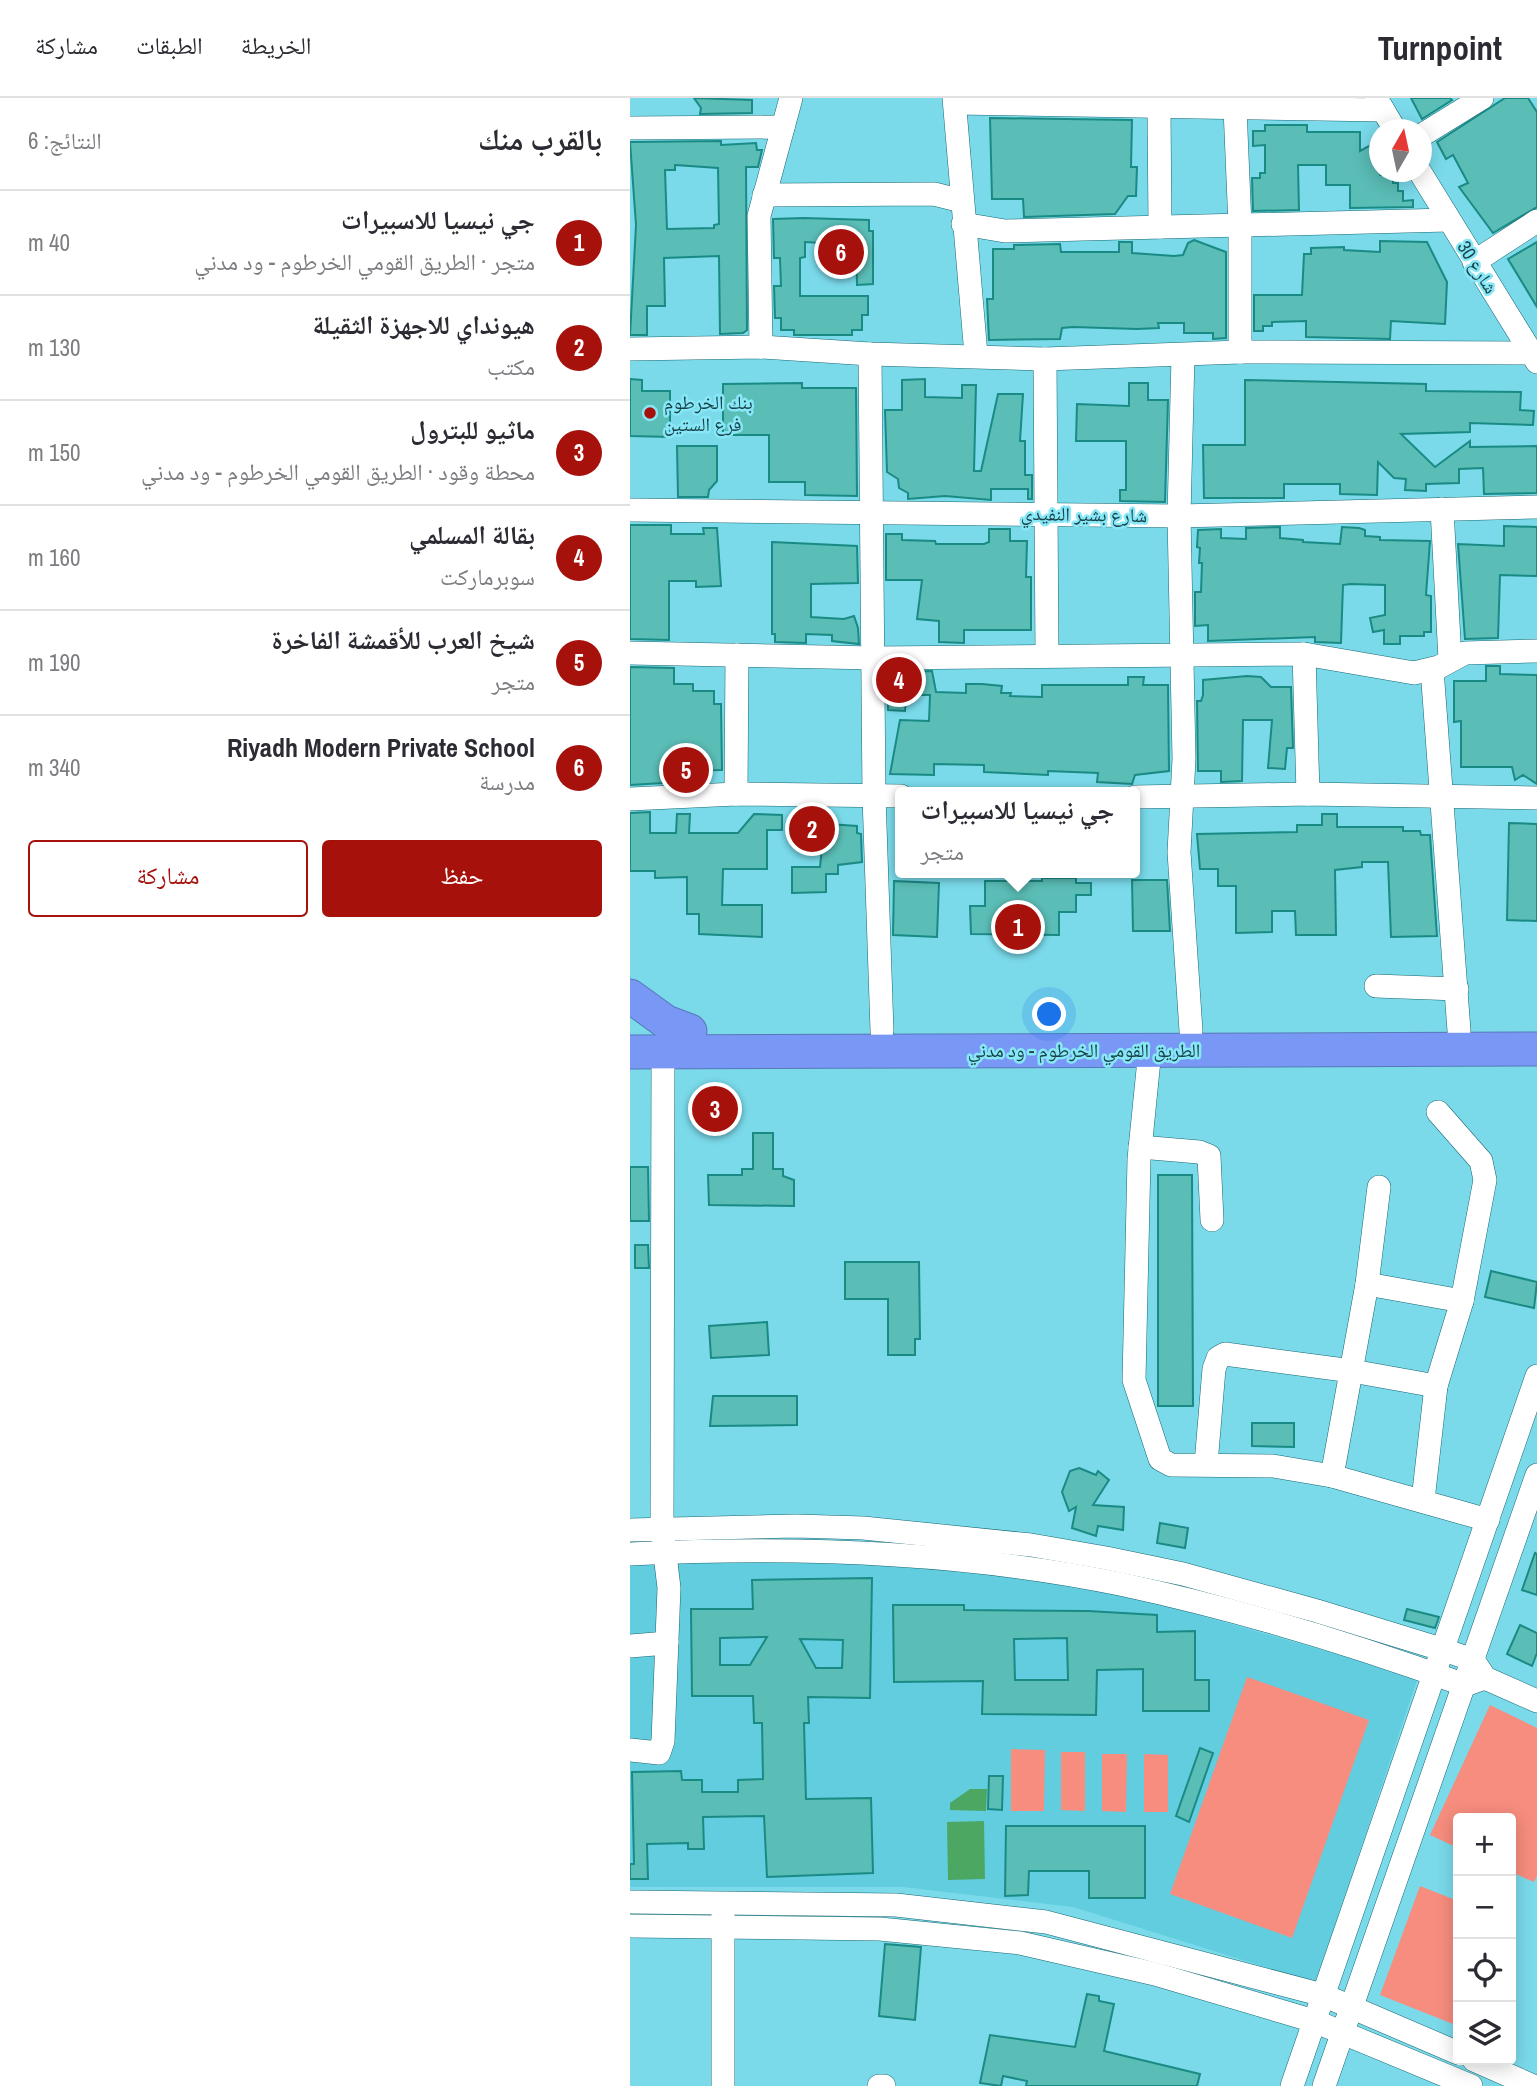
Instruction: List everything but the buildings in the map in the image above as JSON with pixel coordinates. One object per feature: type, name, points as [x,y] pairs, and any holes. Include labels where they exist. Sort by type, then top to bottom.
[{"type":"highway","points":[[630,996],[659,1018],[690,1031]]},
{"type":"highway","name":"الطريق القومي الخرطوم - ود مدني","points":[[630,1031],[1459,1031],[1535,1045]]},
{"type":"highway","name":"الطريق القومي الخرطوم - ود مدني","points":[[630,1052],[1535,1045]]},
{"type":"street","points":[[761,346],[758,227],[764,195],[791,98]]},
{"type":"street","points":[[1432,129],[1482,98]]},
{"type":"street","points":[[976,355],[954,101],[1159,108],[1380,104]]},
{"type":"street","points":[[1159,108],[1160,227]]},
{"type":"street","points":[[1235,108],[1240,226],[1240,352]]},
{"type":"street","points":[[630,128],[783,127]]},
{"type":"street","name":"شارع 30","points":[[1426,182],[1536,357]]},
{"type":"street","points":[[764,195],[934,194],[963,213],[1005,231],[1448,220]]},
{"type":"street","points":[[1474,262],[1537,221]]},
{"type":"street","points":[[630,349],[761,346],[870,354],[1045,359],[1240,352],[1536,357]]},
{"type":"street","points":[[870,354],[875,658],[874,796],[882,1031]]},
{"type":"street","points":[[1183,356],[1179,516],[1183,797],[1179,852],[1191,1031]]},
{"type":"street","points":[[1045,359],[1047,656]]},
{"type":"street","name":"شارع بشير النفيدي","points":[[630,510],[872,510],[1179,516],[1537,506]]},
{"type":"street","points":[[1441,509],[1440,795],[1459,1031]]},
{"type":"street","points":[[630,653],[875,658],[1304,654],[1414,673],[1475,651],[1537,651]]},
{"type":"street","points":[[1304,654],[1308,794]]},
{"type":"street","points":[[736,794],[737,655]]},
{"type":"street","points":[[630,799],[736,794],[895,796]]},
{"type":"street","points":[[1140,797],[1308,794],[1537,798]]},
{"type":"street","points":[[1376,985],[1457,989]]},
{"type":"street","points":[[1150,1050],[1140,1147],[1136,1389],[1160,1458],[1171,1465],[1273,1466],[1332,1476],[1488,1520]]},
{"type":"street","points":[[630,1750],[659,1753],[662,1748],[667,1643],[664,1541],[663,1052]]},
{"type":"street","points":[[1423,1500],[1436,1386],[1462,1301],[1485,1180],[1481,1161],[1438,1112]]},
{"type":"street","points":[[1140,1147],[1199,1152],[1209,1156],[1212,1168],[1212,1220]]},
{"type":"street","points":[[1332,1476],[1367,1284],[1379,1186]]},
{"type":"street","points":[[1367,1284],[1462,1301]]},
{"type":"street","points":[[1206,1464],[1214,1369],[1218,1358],[1224,1354],[1352,1371],[1436,1386]]},
{"type":"street","points":[[1292,2086],[1537,1376]]},
{"type":"street","points":[[1324,2086],[1426,1795],[1474,1674],[1537,1475]]},
{"type":"street","points":[[630,1554],[664,1541],[796,1526],[863,1528],[1031,1545],[1183,1574],[1366,1637],[1435,1674],[1474,1674]]},
{"type":"street","points":[[630,1530],[664,1541]]},
{"type":"street","points":[[1366,1637],[1444,1650],[1474,1674],[1537,1702]]},
{"type":"street","points":[[630,1646],[667,1643]]},
{"type":"street","points":[[1397,1785],[1426,1795]]},
{"type":"street","points":[[630,1902],[896,1905],[1046,1922],[1323,1995],[1453,2051]]},
{"type":"street","points":[[723,1902],[723,2086]]},
{"type":"street","points":[[630,1926],[880,1929],[1020,1943],[1155,1974],[1314,2021],[1471,2086]]},
{"type":"street","points":[[1486,2065],[1534,2086]]},
{"type":"shaded area","points":[[630,1562],[923,1565],[1095,1586],[1418,1677],[1316,1983],[1073,1907],[903,1887],[630,1887]]},
{"type":"shaded area","points":[[1247,1677],[1369,1720],[1292,1938],[1170,1894]]},
{"type":"shaded area","points":[[1490,1705],[1537,1728],[1537,1876],[1534,1882],[1516,1874],[1516,1813],[1453,1813],[1453,1846],[1430,1835]]},
{"type":"shaded area","points":[[1011,1749],[1045,1750],[1044,1811],[1011,1811]]},
{"type":"shaded area","points":[[1061,1752],[1085,1752],[1085,1811],[1061,1810]]},
{"type":"shaded area","points":[[1102,1754],[1127,1754],[1126,1812],[1102,1811]]},
{"type":"shaded area","points":[[1144,1754],[1168,1755],[1168,1812],[1144,1812]]},
{"type":"shaded area","points":[[970,1789],[987,1789],[986,1811],[950,1810],[950,1803]]},
{"type":"shaded area","points":[[984,1821],[985,1879],[948,1880],[947,1822]]},
{"type":"shaded area","points":[[1420,1886],[1453,1899],[1453,2024],[1380,1995]]},
{"type":"place","name":"Riyadh Modern Private School","points":[[841,252]]},
{"type":"place","name":"بنك الخرطوم فرع الستين","points":[[650,413]]},
{"type":"place","name":"بقالة المسلمي","points":[[899,680]]},
{"type":"place","name":"شيخ العرب للأقمشة الفاخرة","points":[[686,770]]},
{"type":"place","name":"هيونداي للاجهزة الثقيلة","points":[[812,829]]},
{"type":"place","name":"جي نيسيا للاسبيرات","points":[[1018,927]]},
{"type":"place","name":"ماثيو للبترول","points":[[715,1109]]}]
